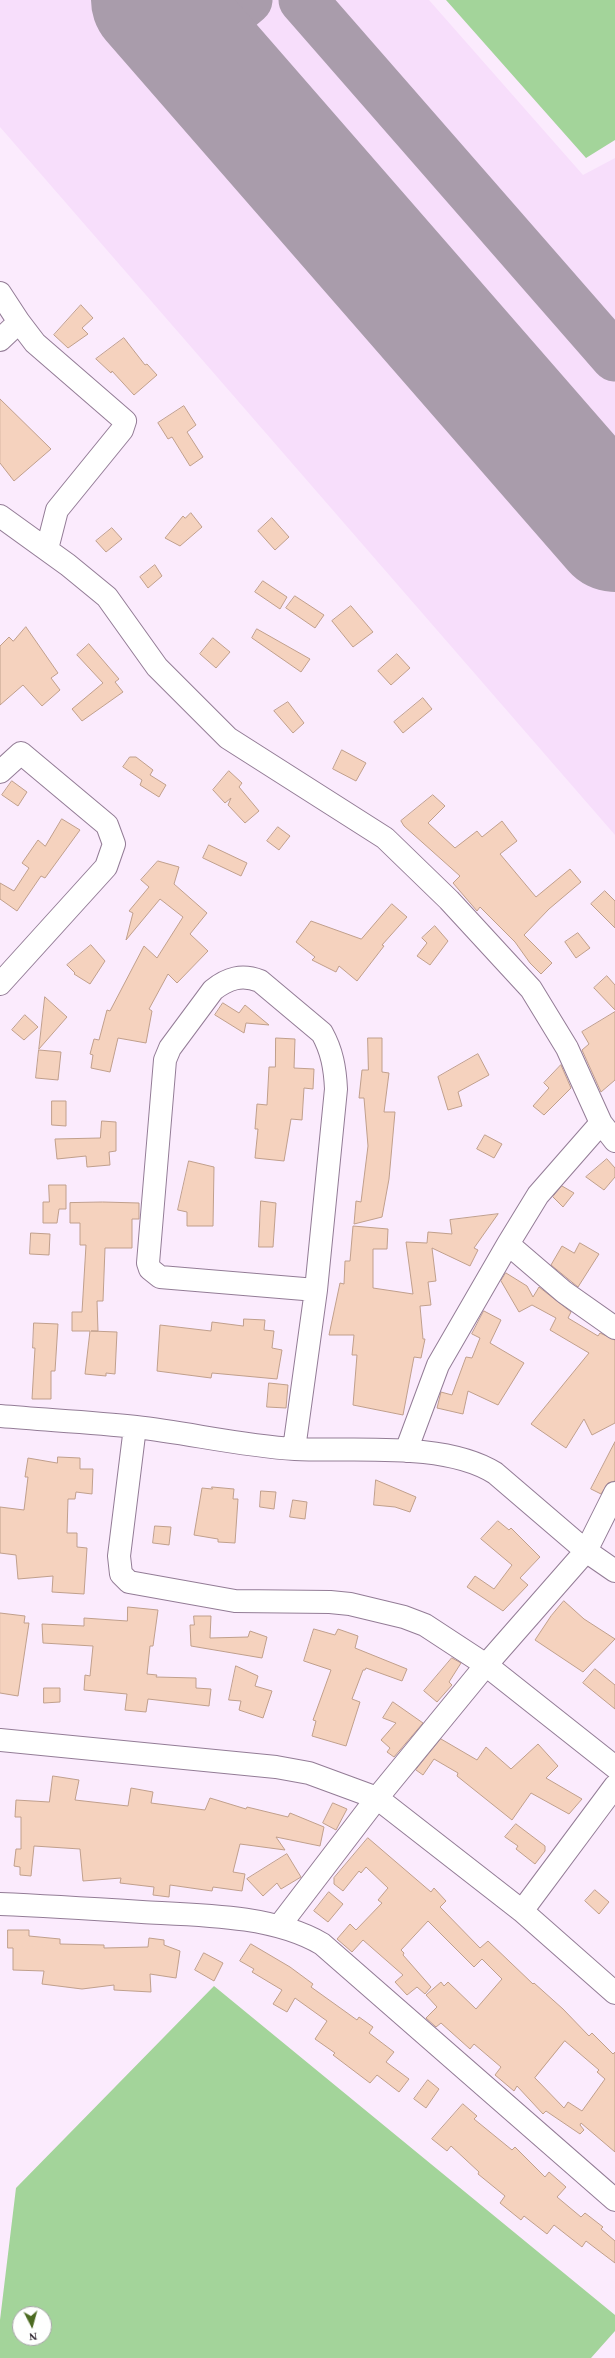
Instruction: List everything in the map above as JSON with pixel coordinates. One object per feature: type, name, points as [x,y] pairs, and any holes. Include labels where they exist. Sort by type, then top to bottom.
[{"type":"street","points":[[0,293],[35,343],[125,421],[122,430],[57,510],[46,549]]},
{"type":"street","points":[[0,340],[19,322]]},
{"type":"street","points":[[0,516],[46,549],[106,597],[157,667],[208,720],[228,738],[385,838],[449,900],[531,988],[567,1048],[601,1123],[615,1141]]},
{"type":"street","points":[[0,772],[21,753],[107,825],[114,844],[106,868],[0,984]]},
{"type":"street","points":[[294,1449],[316,1290],[336,1089],[332,1057],[322,1033],[260,981],[249,977],[236,977],[222,982],[213,990],[170,1048],[165,1060],[148,1263],[150,1269],[160,1277],[316,1290]]},
{"type":"street","points":[[406,1451],[438,1364],[508,1244],[538,1195],[601,1123]]},
{"type":"street","points":[[508,1244],[564,1292],[615,1328]]},
{"type":"street","points":[[0,1416],[136,1427],[294,1449],[406,1451],[463,1459],[485,1467],[512,1486],[586,1550],[615,1572]]},
{"type":"street","points":[[136,1427],[119,1556],[121,1574],[129,1582],[235,1601],[330,1602],[371,1609],[425,1625],[486,1665],[615,1767]]},
{"type":"street","points":[[280,1925],[377,1798],[486,1665],[586,1550],[615,1494]]},
{"type":"street","points":[[0,1740],[276,1767],[309,1773],[377,1798],[522,1911],[615,1993]]},
{"type":"street","points":[[522,1911],[615,1786]]},
{"type":"street","points":[[0,1904],[201,1915],[280,1925],[303,1933],[322,1944],[615,2200]]},
{"type":"shaded area","points":[[0,0],[429,0],[583,175],[615,158],[615,835],[0,127]]},
{"type":"green space","points":[[446,0],[615,0],[615,140],[586,158]]},
{"type":"green space","points":[[214,1986],[615,2315],[615,2331],[591,2358],[0,2358],[0,2320],[16,2188]]},
{"type":"building","points":[[81,305],[93,318],[82,328],[88,334],[68,348],[54,335]]},
{"type":"building","points":[[124,338],[145,365],[147,364],[157,375],[134,395],[112,371],[111,373],[96,359]]},
{"type":"building","points":[[0,399],[51,449],[14,481],[0,463]]},
{"type":"building","points":[[184,406],[196,425],[187,432],[203,457],[190,466],[172,437],[168,439],[158,423]]},
{"type":"building","points":[[191,513],[202,527],[180,546],[165,538],[183,516],[185,518]]},
{"type":"building","points":[[272,518],[289,537],[275,550],[258,531]]},
{"type":"building","points":[[112,528],[122,539],[106,552],[96,541]]},
{"type":"building","points":[[155,565],[162,576],[148,588],[140,577]]},
{"type":"building","points":[[263,581],[287,597],[280,609],[255,592]]},
{"type":"building","points":[[295,596],[324,615],[315,628],[286,608]]},
{"type":"building","points":[[351,606],[373,632],[353,647],[332,621]]},
{"type":"building","points":[[26,627],[58,673],[51,678],[60,690],[42,706],[23,685],[0,705],[0,646],[9,637],[13,641]]},
{"type":"building","points":[[257,629],[310,659],[301,672],[252,638]]},
{"type":"building","points":[[213,638],[230,652],[216,668],[200,654]]},
{"type":"building","points":[[89,644],[119,679],[115,682],[123,692],[82,721],[72,709],[103,683],[77,655]]},
{"type":"building","points":[[397,654],[410,668],[391,685],[378,671]]},
{"type":"building","points":[[423,698],[432,709],[403,733],[394,722]]},
{"type":"building","points":[[288,702],[304,723],[293,733],[274,711]]},
{"type":"building","points":[[342,750],[366,763],[356,781],[333,769]]},
{"type":"building","points":[[130,757],[136,757],[153,770],[150,775],[166,785],[159,797],[140,785],[142,780],[123,767]]},
{"type":"building","points":[[229,771],[242,783],[239,787],[259,811],[245,823],[228,805],[231,798],[225,803],[213,790]]},
{"type":"building","points":[[12,781],[27,792],[18,806],[2,795]]},
{"type":"building","points":[[433,795],[445,806],[428,823],[455,848],[477,831],[482,837],[502,821],[517,841],[500,854],[536,897],[570,869],[581,882],[549,909],[524,935],[552,963],[541,974],[530,963],[515,942],[480,907],[477,911],[453,883],[460,876],[404,826],[401,821]]},
{"type":"building","points":[[62,819],[80,830],[45,878],[41,876],[17,911],[0,899],[0,883],[14,891],[29,868],[22,863],[38,840],[45,846]]},
{"type":"building","points":[[278,827],[290,836],[279,850],[267,841]]},
{"type":"building","points":[[209,845],[247,863],[241,876],[203,858]]},
{"type":"building","points":[[158,861],[179,867],[174,884],[207,913],[190,934],[208,951],[177,983],[168,974],[149,1009],[152,1011],[146,1043],[118,1038],[110,1072],[91,1068],[93,1055],[90,1054],[94,1039],[99,1040],[107,1010],[110,1011],[144,946],[157,958],[183,917],[160,899],[126,940],[133,913],[129,911],[149,887],[141,880]]},
{"type":"building","points":[[605,891],[615,901],[615,928],[591,904]]},
{"type":"building","points":[[392,904],[407,917],[382,945],[384,946],[357,981],[339,966],[336,972],[312,960],[315,957],[296,942],[311,921],[361,939]]},
{"type":"building","points":[[435,926],[448,941],[430,965],[417,956],[427,943],[422,938]]},
{"type":"building","points":[[578,933],[590,948],[576,958],[565,942]]},
{"type":"building","points":[[91,945],[105,961],[90,984],[74,974],[75,973],[67,965]]},
{"type":"building","points":[[607,976],[615,985],[615,1010],[594,988]]},
{"type":"building","points":[[45,997],[67,1017],[39,1049]]},
{"type":"building","points":[[223,1003],[239,1013],[245,1005],[269,1025],[246,1023],[244,1033],[215,1015]]},
{"type":"building","points":[[615,1012],[615,1080],[601,1092],[582,1050],[589,1044],[582,1032]]},
{"type":"building","points":[[25,1015],[38,1027],[24,1040],[12,1030]]},
{"type":"building","points":[[276,1038],[295,1039],[294,1068],[314,1069],[313,1089],[304,1088],[302,1120],[291,1119],[284,1161],[255,1158],[258,1129],[255,1129],[257,1104],[267,1105],[269,1067],[275,1067]]},
{"type":"building","points":[[368,1038],[382,1038],[382,1072],[389,1073],[384,1112],[395,1112],[389,1179],[382,1217],[354,1224],[356,1201],[361,1202],[368,1146],[364,1098],[359,1098],[362,1070],[368,1070]]},
{"type":"building","points":[[39,1050],[61,1052],[58,1080],[36,1078]]},
{"type":"building","points":[[478,1054],[489,1075],[458,1092],[462,1106],[448,1110],[438,1077]]},
{"type":"building","points":[[561,1065],[571,1088],[544,1115],[533,1106],[549,1088],[544,1083]]},
{"type":"building","points":[[52,1101],[66,1101],[66,1126],[52,1125]]},
{"type":"building","points":[[102,1121],[116,1122],[116,1151],[109,1152],[110,1165],[87,1167],[86,1156],[57,1159],[55,1139],[100,1138]]},
{"type":"building","points":[[485,1135],[502,1144],[494,1158],[477,1149]]},
{"type":"building","points":[[607,1159],[615,1168],[615,1177],[604,1190],[586,1177]]},
{"type":"building","points":[[189,1161],[214,1167],[213,1226],[187,1226],[187,1212],[178,1210]]},
{"type":"building","points":[[49,1185],[66,1185],[66,1209],[59,1209],[57,1223],[43,1223],[43,1202],[49,1202]]},
{"type":"building","points":[[562,1186],[574,1193],[563,1207],[553,1197]]},
{"type":"building","points":[[261,1201],[276,1203],[273,1247],[259,1247]]},
{"type":"building","points":[[70,1203],[139,1203],[139,1219],[132,1219],[132,1248],[105,1248],[103,1301],[97,1301],[98,1331],[91,1331],[117,1332],[115,1374],[106,1373],[106,1376],[85,1374],[90,1331],[72,1331],[72,1312],[82,1312],[86,1245],[80,1245],[80,1223],[70,1223]]},
{"type":"building","points":[[498,1214],[474,1248],[478,1250],[470,1266],[432,1248],[436,1281],[428,1282],[431,1305],[420,1306],[423,1339],[425,1339],[421,1358],[414,1357],[403,1415],[353,1405],[357,1355],[352,1355],[354,1335],[329,1335],[340,1283],[344,1284],[345,1261],[350,1261],[353,1226],[388,1229],[387,1249],[373,1249],[373,1288],[413,1294],[406,1242],[427,1243],[428,1232],[452,1234],[450,1220]]},
{"type":"building","points":[[31,1233],[50,1234],[49,1255],[30,1254]]},
{"type":"building","points":[[580,1243],[599,1254],[578,1287],[551,1265],[562,1246],[574,1253]]},
{"type":"building","points":[[506,1273],[527,1286],[533,1297],[539,1287],[571,1312],[568,1318],[598,1336],[600,1333],[615,1340],[615,1423],[592,1435],[584,1419],[566,1448],[531,1424],[589,1353],[550,1330],[556,1318],[532,1305],[519,1312],[501,1281]]},
{"type":"building","points":[[484,1311],[501,1320],[490,1343],[524,1363],[498,1405],[468,1391],[463,1414],[437,1408],[441,1392],[452,1395],[466,1357],[472,1358],[480,1338],[472,1334]]},
{"type":"building","points":[[244,1319],[265,1320],[264,1330],[274,1331],[272,1348],[282,1350],[277,1379],[212,1373],[211,1378],[157,1371],[160,1325],[211,1331],[212,1322],[243,1326]]},
{"type":"building","points":[[34,1323],[58,1324],[55,1371],[51,1371],[51,1399],[32,1399],[35,1348],[33,1348]]},
{"type":"building","points":[[269,1383],[288,1385],[286,1408],[267,1407]]},
{"type":"building","points":[[615,1442],[615,1481],[608,1483],[601,1494],[591,1489]]},
{"type":"building","points":[[58,1457],[80,1458],[80,1469],[93,1469],[92,1494],[76,1492],[75,1499],[68,1499],[67,1533],[77,1533],[77,1547],[87,1548],[84,1594],[52,1592],[53,1576],[18,1579],[16,1555],[0,1553],[0,1507],[24,1510],[28,1477],[25,1477],[28,1458],[57,1463]]},
{"type":"building","points":[[376,1480],[416,1497],[410,1512],[395,1507],[374,1505]]},
{"type":"building","points":[[212,1487],[234,1489],[233,1499],[238,1499],[235,1543],[218,1542],[218,1539],[194,1535],[202,1488],[212,1489]]},
{"type":"building","points":[[261,1491],[276,1492],[274,1509],[260,1507]]},
{"type":"building","points":[[293,1500],[307,1502],[305,1519],[290,1517]]},
{"type":"building","points":[[498,1521],[509,1530],[511,1528],[540,1557],[520,1578],[528,1585],[503,1611],[467,1587],[475,1576],[494,1589],[512,1565],[481,1539]]},
{"type":"building","points":[[155,1526],[171,1527],[169,1545],[153,1543]]},
{"type":"building","points":[[564,1601],[584,1619],[615,1639],[583,1672],[535,1640],[551,1616]]},
{"type":"building","points":[[128,1607],[158,1610],[153,1646],[150,1646],[147,1674],[157,1675],[156,1677],[196,1678],[196,1688],[211,1689],[209,1706],[148,1699],[146,1712],[125,1710],[127,1694],[84,1690],[85,1675],[90,1676],[93,1646],[43,1643],[42,1624],[84,1626],[84,1618],[127,1621]]},
{"type":"building","points":[[0,1613],[25,1616],[24,1623],[29,1623],[18,1696],[0,1693]]},
{"type":"building","points":[[194,1616],[211,1616],[210,1638],[248,1637],[250,1631],[267,1637],[262,1658],[191,1646],[190,1625],[194,1625]]},
{"type":"building","points":[[314,1629],[335,1635],[338,1629],[358,1636],[355,1648],[407,1669],[402,1681],[366,1668],[363,1670],[352,1699],[360,1702],[346,1746],[312,1736],[316,1721],[313,1720],[331,1670],[304,1661]]},
{"type":"building","points":[[452,1658],[461,1663],[449,1682],[452,1685],[437,1702],[424,1691]]},
{"type":"building","points":[[236,1666],[258,1676],[255,1686],[272,1691],[263,1718],[239,1710],[241,1701],[229,1700]]},
{"type":"building","points":[[595,1669],[615,1685],[615,1709],[583,1683]]},
{"type":"building","points":[[44,1688],[60,1688],[60,1702],[44,1703]]},
{"type":"building","points":[[393,1702],[423,1723],[394,1757],[387,1752],[390,1748],[381,1740],[396,1723],[383,1718]]},
{"type":"building","points":[[441,1739],[477,1760],[486,1747],[511,1769],[538,1744],[558,1766],[546,1778],[582,1799],[569,1814],[531,1793],[512,1820],[457,1776],[458,1773],[434,1759],[423,1775],[416,1770]]},
{"type":"building","points":[[53,1776],[79,1780],[75,1800],[128,1806],[131,1788],[153,1792],[151,1803],[205,1810],[210,1798],[246,1809],[247,1807],[288,1817],[290,1813],[324,1827],[320,1846],[276,1837],[285,1850],[240,1844],[233,1872],[245,1874],[242,1891],[213,1887],[212,1891],[170,1885],[169,1897],[153,1895],[154,1887],[120,1883],[121,1878],[83,1881],[80,1849],[34,1846],[31,1876],[20,1875],[20,1867],[14,1866],[16,1849],[21,1849],[21,1817],[15,1817],[16,1800],[49,1802]]},
{"type":"building","points":[[333,1803],[347,1809],[336,1830],[323,1823]]},
{"type":"building","points":[[516,1824],[545,1846],[545,1851],[535,1864],[516,1849],[518,1846],[505,1837]]},
{"type":"building","points":[[368,1838],[431,1892],[434,1888],[446,1901],[440,1907],[480,1948],[488,1941],[533,1984],[534,1983],[563,2009],[589,2036],[592,2033],[613,2054],[615,2052],[615,2152],[581,2123],[580,2125],[584,2130],[580,2134],[546,2111],[543,2114],[517,2086],[514,2091],[495,2075],[501,2067],[474,2044],[470,2049],[441,2023],[436,2027],[426,2018],[437,2007],[426,1995],[441,1982],[444,1986],[448,1982],[476,2009],[502,1979],[482,1959],[474,1967],[428,1921],[401,1950],[404,1953],[403,1955],[431,1987],[425,1994],[417,1987],[407,1995],[395,1982],[403,1975],[363,1940],[352,1952],[337,1939],[350,1924],[356,1930],[382,1903],[378,1900],[388,1888],[366,1867],[361,1873],[359,1871],[343,1891],[334,1884],[334,1878]],"holes":[[[565,2041],[599,2070],[597,2072],[605,2079],[582,2111],[568,2102],[564,2108],[535,2078]]]},
{"type":"building","points":[[287,1854],[301,1877],[281,1889],[277,1883],[263,1896],[247,1879]]},
{"type":"building","points":[[595,1890],[609,1902],[599,1914],[585,1901]]},
{"type":"building","points":[[329,1892],[343,1904],[328,1922],[314,1911]]},
{"type":"building","points":[[8,1930],[29,1930],[29,1936],[60,1939],[60,1944],[104,1945],[104,1948],[148,1947],[149,1938],[164,1940],[164,1945],[180,1951],[176,1978],[150,1974],[151,1992],[114,1990],[114,1985],[82,1989],[42,1984],[44,1971],[13,1970],[13,1948],[8,1948]]},
{"type":"building","points":[[251,1944],[290,1967],[313,1984],[311,1987],[357,2020],[359,2017],[373,2027],[369,2033],[394,2052],[386,2062],[409,2079],[399,2092],[377,2075],[370,2083],[333,2055],[335,2053],[315,2039],[327,2021],[295,1998],[287,2012],[273,2004],[282,1990],[252,1972],[254,1969],[240,1961]]},
{"type":"building","points":[[204,1953],[223,1963],[214,1981],[195,1970]]},
{"type":"building","points":[[428,2080],[439,2089],[426,2108],[414,2099]]},
{"type":"building","points":[[463,2104],[477,2116],[474,2119],[512,2150],[515,2147],[545,2177],[549,2172],[566,2187],[557,2197],[581,2217],[585,2213],[603,2227],[601,2229],[615,2241],[615,2263],[586,2241],[582,2247],[554,2225],[547,2234],[524,2216],[521,2220],[500,2203],[505,2196],[478,2174],[479,2172],[451,2146],[447,2151],[432,2139]]},
{"type":"taxiway","points":[[190,42],[197,43],[248,0]]},
{"type":"taxiway","points":[[303,0],[615,357]]},
{"type":"runway","points":[[153,0],[615,530]]}]
